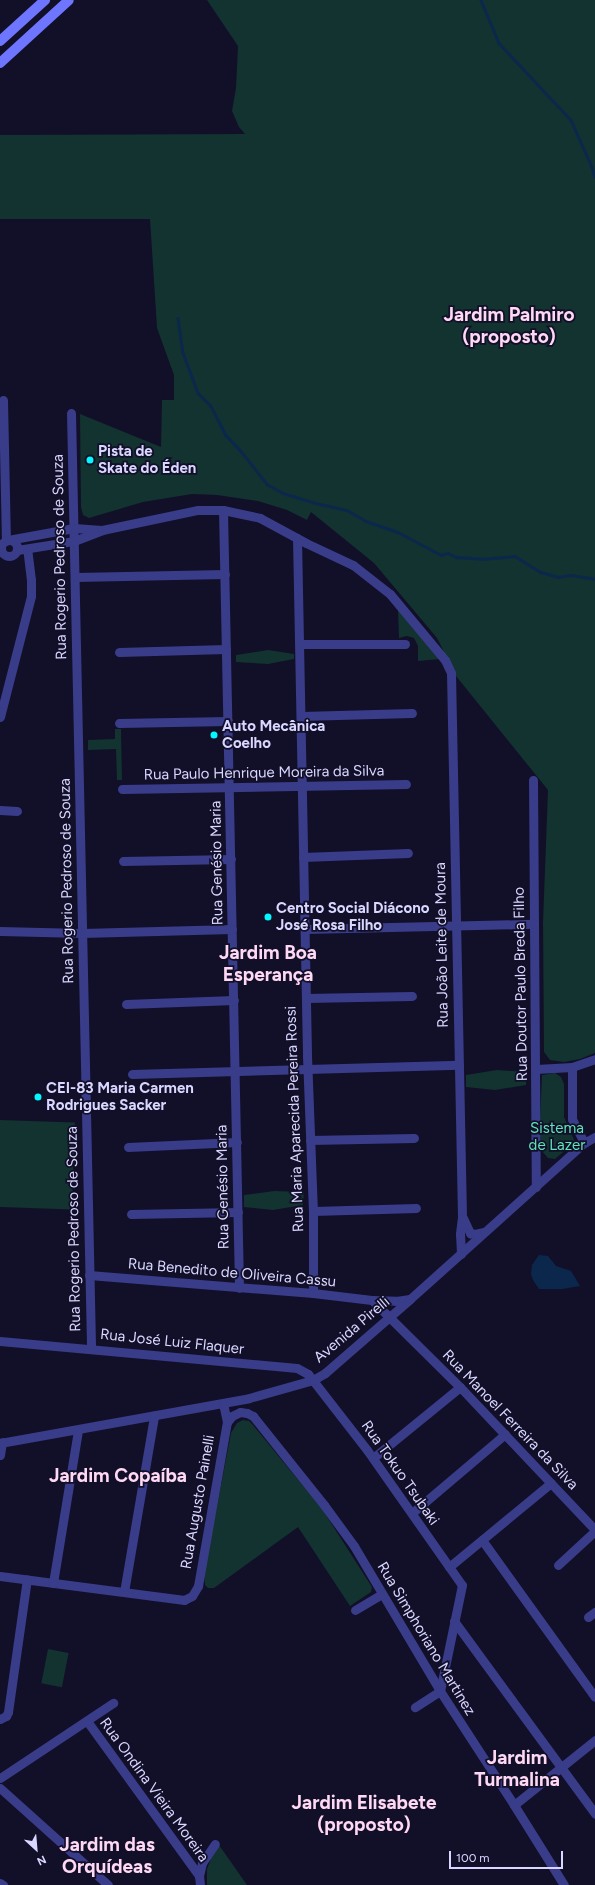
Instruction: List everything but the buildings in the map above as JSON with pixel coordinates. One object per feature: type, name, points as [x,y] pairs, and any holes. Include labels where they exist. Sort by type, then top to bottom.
[{"type":"main road","points":[[0,41],[45,0]]},
{"type":"main road","points":[[0,63],[69,0]]},
{"type":"street","points":[[3,400],[4,542],[2,550],[4,554],[74,541],[102,530],[198,510],[223,510],[260,518],[306,544],[297,560]]},
{"type":"street","name":"Rua Rogerio Pedroso de Souza","points":[[71,413],[91,1348]]},
{"type":"street","name":"Rua Genésio Maria","points":[[223,510],[239,1288]]},
{"type":"street","points":[[4,542],[74,528],[102,530]]},
{"type":"street","name":"Rua Maria Aparecida Pereira Rossi","points":[[297,538],[306,998],[313,1211],[313,1294]]},
{"type":"street","points":[[4,542],[15,543],[10,554]]},
{"type":"street","name":"Rua João Leite de Moura","points":[[306,544],[354,565],[390,594],[445,660],[451,673],[462,1217],[460,1234],[461,1254]]},
{"type":"street","points":[[0,717],[31,596],[27,549]]},
{"type":"street","points":[[10,554],[29,570]]},
{"type":"street","points":[[75,577],[225,574]]},
{"type":"street","points":[[300,644],[406,644]]},
{"type":"street","points":[[119,652],[226,649]]},
{"type":"street","points":[[301,716],[412,713]]},
{"type":"street","points":[[119,723],[228,721]]},
{"type":"street","name":"Rua Doutor Paulo Breda Filho","points":[[532,780],[536,1187]]},
{"type":"street","name":"Rua Paulo Henrique Moreira da Silva","points":[[122,790],[406,784]]},
{"type":"street","points":[[0,810],[17,811]]},
{"type":"street","points":[[303,857],[408,853]]},
{"type":"street","points":[[123,861],[230,859]]},
{"type":"street","points":[[305,929],[534,924]]},
{"type":"street","points":[[0,931],[82,932],[232,929]]},
{"type":"street","points":[[306,998],[412,996]]},
{"type":"street","points":[[126,1004],[234,1000]]},
{"type":"street","points":[[536,1069],[572,1067],[595,1059]]},
{"type":"street","points":[[132,1074],[459,1065]]},
{"type":"street","points":[[572,1067],[572,1119],[584,1143]]},
{"type":"street","points":[[310,1140],[414,1138]]},
{"type":"street","name":"Avenida Pirelli","points":[[1,1442],[78,1430],[249,1398],[313,1380],[325,1373],[392,1315],[584,1143],[595,1138]]},
{"type":"street","points":[[128,1147],[237,1142]]},
{"type":"street","points":[[313,1211],[416,1208]]},
{"type":"street","points":[[131,1214],[238,1212]]},
{"type":"street","points":[[462,1217],[470,1233],[475,1234],[487,1231]]},
{"type":"street","name":"Rua Benedito de Oliveira Cassu","points":[[89,1275],[374,1300],[403,1301],[410,1299]]},
{"type":"street","points":[[374,1300],[392,1315]]},
{"type":"street","name":"Rua Manoel Ferreira da Silva","points":[[392,1315],[403,1330],[460,1387],[595,1530]]},
{"type":"street","name":"Rua José Luiz Flaquer","points":[[0,1341],[91,1348],[297,1368],[304,1370],[313,1380]]},
{"type":"street","name":"Rua Tokuo Tsubaki","points":[[313,1380],[373,1458],[462,1585],[454,1621]]},
{"type":"street","points":[[373,1458],[460,1387]]},
{"type":"street","name":"Rua Simphoriano Martinez","points":[[249,1398],[253,1416],[354,1546],[440,1692],[564,1885]]},
{"type":"street","name":"Rua Augusto Painelli","points":[[124,1592],[184,1600],[192,1596],[196,1591],[227,1422],[223,1403]]},
{"type":"street","points":[[227,1422],[232,1416],[240,1412],[253,1416]]},
{"type":"street","points":[[0,1576],[124,1592],[154,1416]]},
{"type":"street","points":[[53,1583],[78,1430]]},
{"type":"street","points":[[412,1514],[505,1434]]},
{"type":"street","points":[[0,1455],[1,1442]]},
{"type":"street","points":[[449,1567],[551,1483]]},
{"type":"street","points":[[558,1565],[595,1530]]},
{"type":"street","points":[[482,1540],[595,1697]]},
{"type":"street","points":[[0,1719],[6,1716],[8,1712],[27,1579]]},
{"type":"street","points":[[355,1610],[382,1594]]},
{"type":"street","points":[[415,1707],[440,1692],[454,1621]]},
{"type":"street","points":[[454,1621],[595,1814]]},
{"type":"street","points":[[0,1778],[113,1703]]},
{"type":"street","name":"Rua Ondina Vieira Moreira","points":[[86,1721],[185,1857],[200,1881]]},
{"type":"street","points":[[514,1805],[595,1740]]},
{"type":"street","points":[[0,1788],[108,1885]]},
{"type":"street","points":[[200,1881],[202,1863],[207,1853],[215,1844]]},
{"type":"street","points":[[185,1857],[199,1857],[207,1853]]},
{"type":"green space","points":[[207,0],[595,0],[595,1053],[580,1059],[564,1062],[550,1060],[544,1052],[543,922],[548,790],[456,676],[437,638],[374,563],[311,512],[307,520],[287,510],[258,501],[217,495],[192,494],[143,502],[89,518],[83,515],[81,507],[80,414],[161,447],[162,400],[174,400],[174,375],[157,328],[150,219],[0,219],[0,135],[245,134],[239,127],[232,111],[236,88],[238,46]]},
{"type":"green space","points":[[398,609],[440,659],[418,661],[418,646],[414,638],[407,636],[399,638]]},
{"type":"green space","points":[[268,650],[294,654],[294,659],[268,664],[236,662],[236,655]]},
{"type":"green space","points":[[115,729],[121,729],[122,780],[117,780],[116,749],[88,750],[88,740],[115,739]]},
{"type":"green space","name":"Sistema de Lazer","points":[[497,1070],[526,1072],[526,1085],[495,1090],[466,1087],[466,1075]]},
{"type":"green space","points":[[555,1073],[561,1077],[564,1084],[564,1117],[575,1142],[555,1159],[548,1158],[541,1150],[540,1123],[542,1075]]},
{"type":"green space","points":[[0,1120],[75,1123],[72,1210],[0,1207]]},
{"type":"green space","points":[[274,1191],[304,1192],[303,1205],[273,1210],[244,1207],[244,1195]]},
{"type":"green space","points":[[243,1420],[249,1421],[253,1425],[322,1509],[372,1587],[371,1592],[350,1606],[298,1527],[214,1588],[208,1588],[205,1585],[204,1574],[231,1433],[237,1423]]},
{"type":"green space","points":[[48,1649],[69,1653],[62,1687],[41,1683]]},
{"type":"green space","points":[[219,1845],[247,1885],[207,1885],[207,1869],[213,1853]]},
{"type":"water","points":[[539,1255],[548,1256],[556,1266],[571,1271],[580,1286],[562,1289],[539,1289],[531,1274],[532,1265]]},
{"type":"waterway","points":[[481,0],[499,43],[571,120],[595,177]]},
{"type":"waterway","points":[[178,318],[183,353],[198,393],[211,406],[226,435],[241,451],[267,484],[283,493],[347,510],[366,521],[398,532],[441,555],[448,553],[456,557],[482,559],[515,556],[541,572],[558,577],[571,575],[595,579]]},
{"type":"place","name":"Pista de Skate do Éden","points":[[90,460]]},
{"type":"place","name":"Auto Mecânica Coelho","points":[[214,735]]},
{"type":"place","name":"Centro Social Diácono José Rosa Filho","points":[[268,917]]},
{"type":"place","name":"CEI-83 Maria Carmen Rodrigues Sacker","points":[[38,1097]]},
{"type":"district","name":"Jardim Palmiro (proposto)","points":[[509,326]]},
{"type":"district","name":"Jardim Boa Esperança","points":[[268,964]]},
{"type":"district","name":"Jardim Copaíba","points":[[118,1476]]},
{"type":"district","name":"Jardim Turmalina","points":[[517,1769]]},
{"type":"district","name":"Jardim Elisabete (proposto)","points":[[364,1814]]},
{"type":"district","name":"Jardim das Orquídeas","points":[[107,1856]]}]
